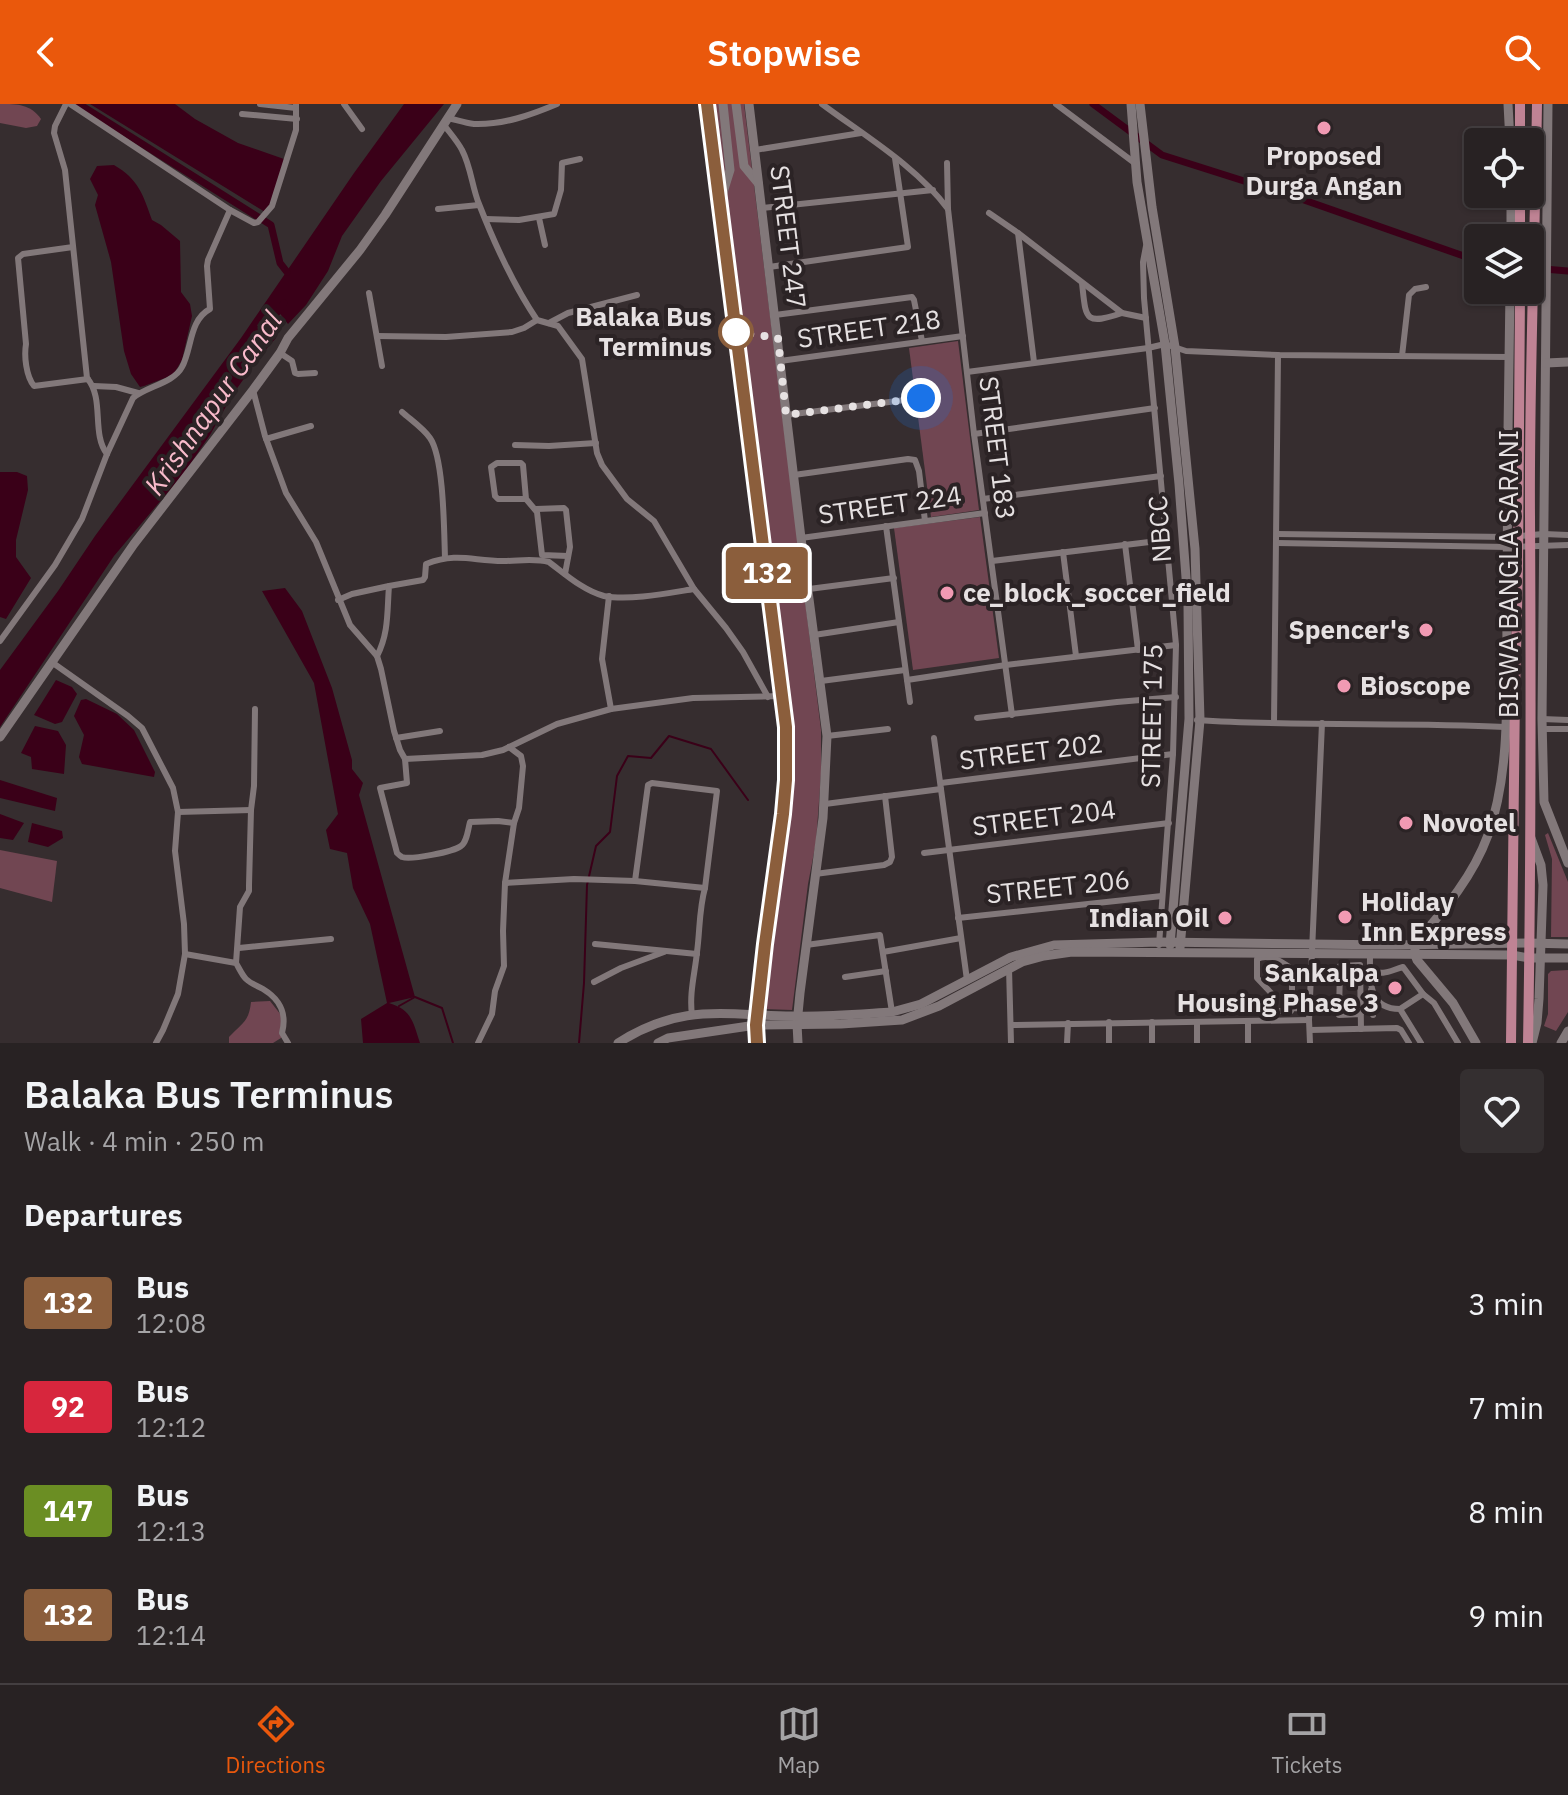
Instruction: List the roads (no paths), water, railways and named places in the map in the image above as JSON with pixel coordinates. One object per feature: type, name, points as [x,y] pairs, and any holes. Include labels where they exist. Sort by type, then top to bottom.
[{"type":"main road","points":[[1520,104],[1520,128]]},
{"type":"main road","name":"BISWA BANGLA SARANI","points":[[1511,1043],[1518,569],[1524,516],[1534,280],[1537,104]]},
{"type":"main road","name":"BISWA BANGLA SARANI","points":[[1520,304],[1524,516],[1531,567],[1529,943],[1535,958],[1530,1043]]},
{"type":"street","points":[[107,454],[101,444],[94,386],[88,379],[65,170],[54,133],[55,126],[68,104],[252,223],[260,220],[272,206],[297,119],[296,106],[260,104]]},
{"type":"street","points":[[344,104],[362,129]]},
{"type":"street","points":[[0,737],[134,544],[253,390],[288,338],[360,250],[457,104]]},
{"type":"street","points":[[446,122],[472,124],[512,120],[557,104]]},
{"type":"street","points":[[707,104],[786,740],[783,814],[756,1020],[757,1043]]},
{"type":"street","points":[[720,203],[730,170],[723,104]]},
{"type":"street","points":[[736,104],[744,166],[759,185]]},
{"type":"street","name":"STREET 247","points":[[749,104],[827,736],[825,804],[797,1020],[798,1043]]},
{"type":"street","points":[[822,104],[895,158],[933,190],[948,209]]},
{"type":"street","points":[[1056,104],[1139,162],[1170,346]]},
{"type":"street","points":[[1131,104],[1138,126]]},
{"type":"street","points":[[1138,126],[1140,104]]},
{"type":"street","points":[[1508,104],[1509,128]]},
{"type":"street","points":[[1548,104],[1542,724],[1544,802],[1568,863]]},
{"type":"street","points":[[242,114],[297,119]]},
{"type":"street","points":[[446,122],[462,149],[479,205],[504,266],[537,320],[562,330],[582,359],[602,465],[627,499],[654,521],[694,589],[743,652],[768,697]]},
{"type":"street","name":"NBCC","points":[[1138,126],[1137,182],[1170,346],[1194,720],[1175,947]]},
{"type":"street","points":[[755,150],[861,133]]},
{"type":"street","points":[[769,267],[908,247],[895,158]]},
{"type":"street","points":[[486,219],[551,216],[556,211],[561,190],[562,163],[580,159]]},
{"type":"street","name":"STREET 183","points":[[947,163],[948,209],[974,434],[1012,715]]},
{"type":"street","points":[[762,208],[933,190]]},
{"type":"street","points":[[438,209],[479,205]]},
{"type":"street","points":[[0,641],[55,565],[82,519],[133,398],[182,367],[192,334],[201,316],[210,309],[208,260],[230,210]]},
{"type":"street","points":[[989,213],[1122,313],[1146,318]]},
{"type":"street","points":[[539,218],[545,245]]},
{"type":"street","points":[[1018,233],[1034,362]]},
{"type":"street","name":"STREET 175","points":[[1147,241],[1143,262],[1148,348],[1176,645],[1173,754],[1159,947]]},
{"type":"street","points":[[73,247],[23,254],[18,258],[26,344],[24,353],[34,386],[88,379]]},
{"type":"street","points":[[1082,283],[1088,316],[1102,320],[1122,313]]},
{"type":"street","points":[[1402,356],[1409,295],[1415,289],[1426,287]]},
{"type":"street","points":[[369,293],[382,366]]},
{"type":"street","points":[[549,323],[568,313],[637,295]]},
{"type":"street","points":[[775,315],[912,297],[922,341]]},
{"type":"street","points":[[1313,948],[1370,955],[1415,950],[1460,889],[1484,845],[1499,795],[1505,727],[1510,304]]},
{"type":"street","points":[[377,336],[446,337],[512,332],[537,320]]},
{"type":"street","name":"STREET 218","points":[[780,361],[963,336]]},
{"type":"street","points":[[967,372],[1170,346],[1186,351],[1278,355],[1509,357]]},
{"type":"street","points":[[280,353],[292,361],[295,373],[315,373]]},
{"type":"street","points":[[1274,723],[1278,355]]},
{"type":"street","points":[[1546,363],[1568,362]]},
{"type":"street","points":[[94,386],[116,387],[138,393]]},
{"type":"street","points":[[253,390],[266,439],[286,493],[316,542],[350,625],[377,656],[396,738],[405,759],[407,783],[380,788],[397,853],[405,858],[430,855],[463,845],[470,822],[514,823]]},
{"type":"street","points":[[786,415],[921,398]]},
{"type":"street","points":[[974,434],[1155,408]]},
{"type":"street","points":[[402,412],[433,442],[443,502],[445,558]]},
{"type":"street","points":[[266,439],[311,426]]},
{"type":"street","points":[[515,445],[596,443]]},
{"type":"street","points":[[794,475],[915,460],[925,521]]},
{"type":"street","points":[[526,499],[498,499],[491,467],[497,463],[523,465],[526,499],[536,509],[542,555],[568,556]]},
{"type":"street","points":[[983,499],[1161,476]]},
{"type":"street","points":[[536,509],[565,508],[569,534],[565,574]]},
{"type":"street","name":"STREET 224","points":[[801,538],[985,513]]},
{"type":"street","points":[[886,526],[910,702]]},
{"type":"street","points":[[1277,534],[1507,542]]},
{"type":"street","points":[[1277,543],[1507,542],[1568,535]]},
{"type":"street","points":[[992,561],[1166,540]]},
{"type":"street","points":[[1544,540],[1568,545]]},
{"type":"street","points":[[1125,544],[1138,650]]},
{"type":"street","points":[[1063,552],[1076,656]]},
{"type":"street","points":[[338,600],[352,594],[423,580],[426,564],[457,557],[549,562],[589,589],[609,596],[652,596],[694,589]]},
{"type":"street","points":[[809,589],[894,578]]},
{"type":"street","points":[[377,656],[386,633],[389,586]]},
{"type":"street","points":[[609,596],[602,659],[611,709]]},
{"type":"street","points":[[814,635],[899,622]]},
{"type":"street","points":[[907,680],[1176,645]]},
{"type":"street","points":[[53,663],[142,728],[173,788],[178,812],[175,851],[185,954],[178,994],[156,1043]]},
{"type":"street","points":[[821,681],[905,670]]},
{"type":"street","points":[[405,759],[482,755],[509,747],[557,724],[611,709],[693,698],[782,696]]},
{"type":"street","points":[[977,718],[1176,697]]},
{"type":"street","points":[[255,709],[249,891],[240,907],[236,963],[244,977],[275,998],[282,1008],[282,1033],[288,1043]]},
{"type":"street","points":[[1194,720],[1505,727]]},
{"type":"street","points":[[1542,724],[1568,720]]},
{"type":"street","points":[[1310,1043],[1322,723]]},
{"type":"street","points":[[1542,724],[1568,729]]},
{"type":"street","points":[[827,736],[888,729]]},
{"type":"street","points":[[396,738],[440,731]]},
{"type":"street","points":[[934,738],[967,980]]},
{"type":"street","points":[[478,1043],[492,1014],[495,991],[504,966],[505,883],[519,808],[523,766],[521,756],[509,747]]},
{"type":"street","name":"STREET 202","points":[[825,804],[1173,754]]},
{"type":"street","points":[[635,881],[647,788],[652,783],[718,792],[691,989],[692,1015]]},
{"type":"street","points":[[815,874],[890,862],[885,796]]},
{"type":"street","points":[[178,812],[251,810]]},
{"type":"street","name":"STREET 204","points":[[924,853],[1169,823]]},
{"type":"street","points":[[1531,838],[1543,875],[1541,943],[1535,958]]},
{"type":"street","points":[[505,883],[589,879],[705,888]]},
{"type":"street","name":"STREET 206","points":[[958,918],[1162,896]]},
{"type":"street","points":[[806,945],[880,935],[892,1012]]},
{"type":"street","points":[[883,952],[961,938]]},
{"type":"street","points":[[239,948],[331,939]]},
{"type":"street","points":[[797,1020],[892,1012],[921,1004],[1011,957],[1075,943],[1159,947],[1512,950],[1535,958],[1568,958]]},
{"type":"street","points":[[1512,950],[1529,943],[1568,944]]},
{"type":"street","points":[[595,944],[697,954]]},
{"type":"street","points":[[658,1043],[668,1038],[756,1020],[892,1022],[939,1006],[1009,968],[1044,956],[1159,947]]},
{"type":"street","points":[[1415,950],[1420,964],[1453,1003],[1476,1043]]},
{"type":"street","points":[[594,982],[666,951]]},
{"type":"street","points":[[185,954],[236,963]]},
{"type":"street","points":[[1343,954],[1343,966]]},
{"type":"street","points":[[1356,954],[1356,966]]},
{"type":"street","points":[[1370,955],[1373,1015]]},
{"type":"street","points":[[1292,1008],[1292,969],[1269,956],[1259,957],[1257,978],[1274,996],[1274,1010],[1310,1009]]},
{"type":"street","points":[[1361,1014],[1339,1015],[1340,966],[1360,965],[1361,1014],[1361,1029]]},
{"type":"street","points":[[1370,970],[1379,974],[1403,967],[1423,994],[1434,1003],[1458,1043]]},
{"type":"street","points":[[1009,968],[1011,1043]]},
{"type":"street","points":[[845,977],[886,971]]},
{"type":"street","points":[[1371,990],[1381,1004],[1393,1009],[1400,1009],[1423,994]]},
{"type":"street","points":[[1400,1009],[1421,1043]]},
{"type":"street","points":[[618,1043],[660,1021],[692,1015],[719,1012],[756,1020]]},
{"type":"street","points":[[1011,1025],[1309,1020]]},
{"type":"street","points":[[1248,1021],[1248,1043]]},
{"type":"street","points":[[1109,1022],[1109,1043]]},
{"type":"street","points":[[1152,1022],[1152,1043]]},
{"type":"street","points":[[1197,1022],[1197,1043]]},
{"type":"street","points":[[1067,1043],[1068,1023]]},
{"type":"street","points":[[1310,1030],[1397,1028],[1409,1043]]},
{"type":"street","points":[[1561,1043],[1568,1031]]},
{"type":"water","points":[[90,104],[175,104],[238,143],[284,159],[271,206],[265,212]]},
{"type":"water","points":[[404,104],[444,104],[381,181],[342,236],[328,271],[306,305],[288,324],[278,311],[257,325],[268,336],[276,338],[233,394],[184,473],[114,556],[0,727],[0,670],[241,338]]},
{"type":"water","points":[[114,165],[139,188],[152,220],[180,241],[181,292],[190,304],[192,316],[182,360],[173,375],[140,387],[131,374],[124,351],[111,262],[95,205],[98,195],[90,179],[97,166]]},
{"type":"water","points":[[0,472],[17,472],[27,476],[28,490],[16,540],[16,557],[31,578],[6,619],[0,617]]},
{"type":"water","points":[[285,588],[302,611],[332,688],[352,769],[363,783],[359,795],[415,997],[389,1003],[407,1013],[420,1043],[363,1043],[361,1019],[387,1003],[370,924],[353,888],[347,853],[330,849],[326,830],[338,814],[314,683],[262,591]]},
{"type":"water","points":[[56,680],[72,687],[77,694],[62,722],[55,724],[34,715]]},
{"type":"water","points":[[86,699],[117,714],[134,730],[155,772],[154,777],[82,764],[79,757],[84,735],[74,716],[81,700]]},
{"type":"water","points":[[35,726],[58,731],[66,745],[64,774],[32,769],[31,757],[21,753]]},
{"type":"water","points":[[0,780],[57,798],[55,811],[0,798]]},
{"type":"water","points":[[0,814],[24,823],[13,840],[0,838]]},
{"type":"water","points":[[32,823],[62,831],[63,838],[48,847],[28,842]]},
{"type":"waterway","points":[[79,104],[271,225],[280,263],[287,272]]},
{"type":"waterway","points":[[1093,104],[1162,155],[1304,200],[1464,256]]},
{"type":"waterway","points":[[1544,269],[1568,271]]},
{"type":"waterway","name":"Krishnapur Canal","points":[[259,338],[284,303]]},
{"type":"waterway","points":[[579,1043],[587,885],[596,846],[610,832],[617,776],[628,756],[651,758],[669,736],[711,749],[748,800]]},
{"type":"waterway","points":[[399,1006],[415,997],[442,1008],[453,1043]]},
{"type":"place","name":"Proposed Durga Angan","points":[[1324,128]]},
{"type":"place","name":"Balaka Bus Terminus","points":[[736,332]]},
{"type":"place","name":"ce_block_soccer_field","points":[[947,593]]},
{"type":"place","name":"Spencer's","points":[[1426,630]]},
{"type":"place","name":"Bioscope","points":[[1344,686]]},
{"type":"place","name":"Novotel","points":[[1406,823]]},
{"type":"place","name":"Holiday Inn Express","points":[[1345,917]]},
{"type":"place","name":"Indian Oil","points":[[1225,918]]},
{"type":"place","name":"Sankalpa Housing Phase 3","points":[[1395,988]]}]
